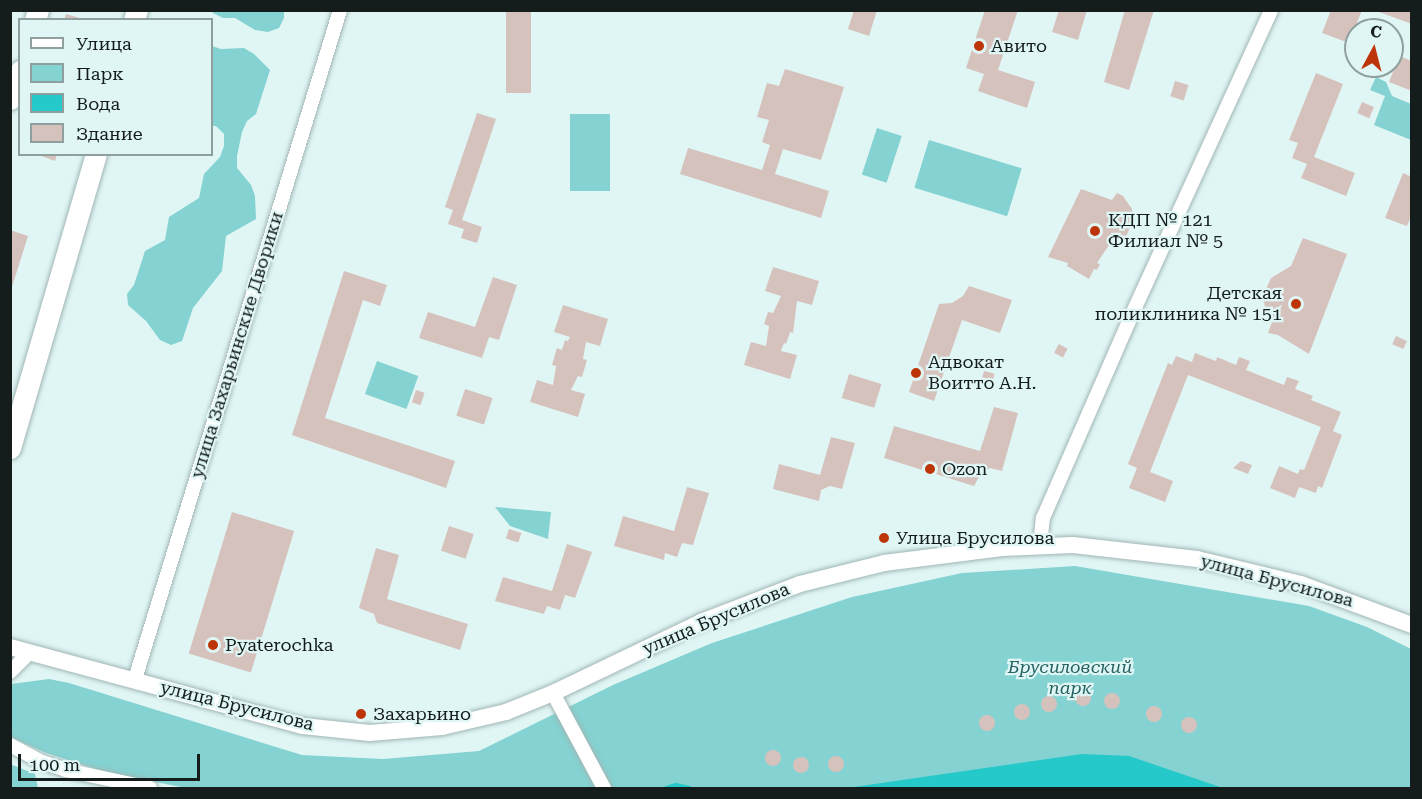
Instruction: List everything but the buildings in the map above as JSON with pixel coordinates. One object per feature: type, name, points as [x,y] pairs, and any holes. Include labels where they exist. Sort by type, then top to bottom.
[{"type":"main road","points":[[10,99],[18,77]]},
{"type":"main road","points":[[10,448],[95,156]]},
{"type":"street","name":"улица Захарьинские Дворики","points":[[135,680],[340,10]]},
{"type":"street","points":[[1040,545],[1043,518],[1128,323],[1271,10]]},
{"type":"street","name":"улица Брусилова","points":[[10,647],[303,726],[370,733],[423,730],[506,712],[553,693],[701,622],[800,584],[895,561],[1040,545],[1109,548],[1197,559],[1301,584],[1412,625]]},
{"type":"street","points":[[11,672],[30,652]]},
{"type":"street","points":[[553,693],[604,789]]},
{"type":"street","points":[[10,745],[42,762],[66,770],[150,789]]},
{"type":"green space","points":[[212,11],[284,11],[284,18],[279,28],[268,32],[255,30],[235,18],[223,18]]},
{"type":"green space","points":[[213,46],[221,49],[244,48],[254,54],[270,70],[256,114],[247,121],[242,132],[237,156],[237,168],[251,185],[255,196],[256,219],[226,236],[222,271],[193,308],[182,341],[171,345],[160,340],[146,321],[128,305],[127,294],[134,285],[145,251],[165,240],[169,217],[199,198],[204,174],[220,157],[224,146],[224,134],[213,126]]},
{"type":"green space","points":[[1376,78],[1378,78],[1386,82],[1392,96],[1411,104],[1411,140],[1374,125],[1385,96],[1370,90]]},
{"type":"green space","points":[[570,114],[610,114],[610,191],[570,191]]},
{"type":"green space","points":[[877,128],[902,136],[887,183],[862,175]]},
{"type":"green space","points":[[929,140],[1022,168],[1007,216],[914,188]]},
{"type":"green space","points":[[377,361],[418,376],[406,409],[365,394]]},
{"type":"green space","points":[[495,507],[551,512],[548,539],[510,526]]},
{"type":"green space","name":"Брусиловский парк","points":[[1075,566],[1309,606],[1367,627],[1411,649],[1411,788],[186,788],[109,773],[46,753],[11,737],[11,684],[49,679],[69,683],[302,755],[383,759],[479,751],[613,685],[712,643],[852,597],[962,573]]},
{"type":"green space","points":[[10,764],[35,774],[38,788],[11,788]]},
{"type":"water","points":[[1082,754],[1129,756],[1223,788],[847,788]]},
{"type":"waterway","points":[[666,788],[676,785],[690,788]]},
{"type":"place","name":"Авито","points":[[979,46]]},
{"type":"place","name":"КДП № 121 Филиал № 5","points":[[1095,231]]},
{"type":"place","name":"Детская поликлиника № 151","points":[[1296,304]]},
{"type":"place","name":"Адвокат Воитто А.Н.","points":[[916,373]]},
{"type":"place","name":"Ozon","points":[[930,469]]},
{"type":"place","name":"Улица Брусилова","points":[[884,538]]},
{"type":"place","name":"Pyaterochka","points":[[213,645]]},
{"type":"place","name":"Захарьино","points":[[361,714]]}]
